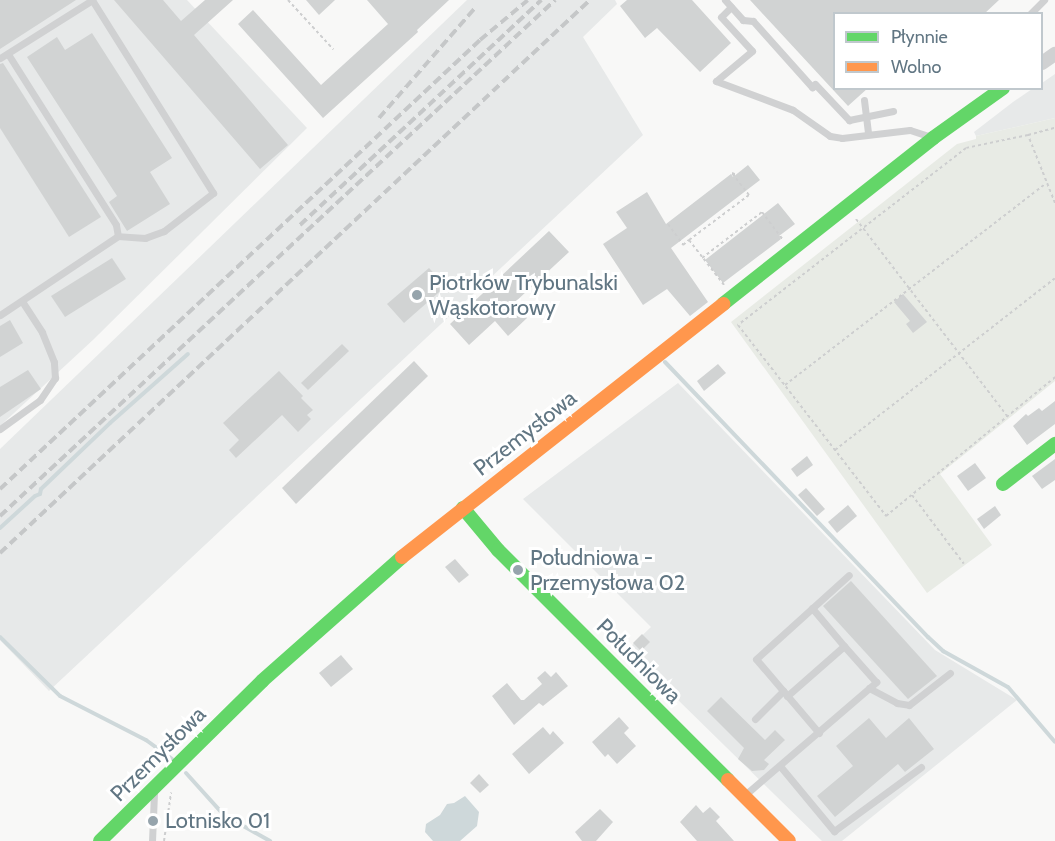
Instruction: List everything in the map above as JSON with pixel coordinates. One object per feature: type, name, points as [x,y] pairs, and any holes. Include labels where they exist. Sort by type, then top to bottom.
[{"type":"street","name":"Przemysłowa","points":[[100,841],[310,636],[376,578],[933,138],[1000,90]]},
{"type":"street","points":[[1004,484],[1055,444]]},
{"type":"street","name":"Południowa","points":[[463,508],[498,549],[789,841]]},
{"type":"lane","points":[[0,58],[92,0],[213,193],[164,231],[145,238],[118,236],[0,315]]},
{"type":"lane","points":[[724,0],[743,20],[753,21],[812,87],[815,84],[849,120],[893,111]]},
{"type":"lane","points":[[1032,12],[1044,0]]},
{"type":"lane","points":[[731,7],[721,17],[752,51],[716,81],[793,111],[830,136],[842,138],[910,130],[927,134],[933,138]]},
{"type":"lane","points":[[8,54],[116,225],[118,236]]},
{"type":"lane","points":[[864,100],[868,134]]},
{"type":"lane","points":[[0,429],[40,400],[56,378],[54,362],[42,332],[22,301]]},
{"type":"lane","points":[[819,733],[756,659],[849,575]]},
{"type":"lane","points":[[744,796],[876,682],[812,608]]},
{"type":"lane","points":[[755,719],[844,646]]},
{"type":"lane","points":[[870,688],[897,703],[909,705],[950,673]]},
{"type":"lane","points":[[780,766],[834,831],[921,766]]},
{"type":"lane","points":[[152,841],[154,788]]},
{"type":"path","points":[[288,0],[333,49]]},
{"type":"path","points":[[1055,128],[966,148],[738,325],[886,516],[1055,377]]},
{"type":"path","points":[[1028,135],[1055,203]]},
{"type":"path","points":[[668,224],[683,245],[749,195],[732,173],[737,175]]},
{"type":"path","points":[[785,385],[1047,182]]},
{"type":"path","points":[[702,258],[762,212],[786,243]]},
{"type":"path","points":[[858,222],[1007,416]]},
{"type":"path","points":[[689,240],[727,290]]},
{"type":"path","points":[[835,450],[1055,278]]},
{"type":"path","points":[[912,495],[964,564]]},
{"type":"path","points":[[164,841],[172,788]]},
{"type":"shaded area","points":[[0,0],[187,0],[307,128],[94,339],[0,426]]},
{"type":"shaded area","points":[[467,0],[615,0],[617,4],[583,37],[643,135],[49,691],[0,640],[0,449]]},
{"type":"shaded area","points":[[1055,74],[1055,118],[976,136],[974,132],[1013,102],[1031,90],[1043,90],[1043,82]]},
{"type":"shaded area","points":[[1055,118],[1055,381],[940,474],[992,545],[927,593],[731,322],[957,144],[976,139],[976,136]]},
{"type":"shaded area","points":[[678,383],[935,650],[1017,700],[842,841],[822,841],[627,650],[651,627],[523,499]]},
{"type":"shaded area","points":[[465,796],[479,812],[477,826],[460,841],[433,841],[425,832],[426,824],[440,815],[447,804],[454,803]]},
{"type":"building","points":[[0,0],[76,0],[0,49]]},
{"type":"building","points":[[114,0],[163,0],[181,21],[205,0],[233,0],[194,35],[288,145],[260,169]]},
{"type":"building","points":[[306,0],[335,0],[319,15]]},
{"type":"building","points":[[367,0],[449,0],[417,30],[418,32],[323,118],[238,24],[253,10],[321,85],[388,24]]},
{"type":"building","points":[[627,0],[692,0],[731,43],[700,72],[657,28],[645,38],[620,6]]},
{"type":"building","points":[[750,0],[999,0],[986,12],[833,12],[833,90]]},
{"type":"building","points":[[92,33],[172,158],[150,172],[170,204],[127,231],[109,202],[117,196],[27,57],[57,37],[65,50]]},
{"type":"building","points":[[3,63],[101,217],[69,237],[0,128],[0,64]]},
{"type":"building","points":[[833,90],[866,90],[848,106]]},
{"type":"building","points":[[748,165],[760,180],[671,248],[708,302],[690,316],[667,289],[643,305],[603,244],[627,228],[616,212],[647,192],[666,224],[731,174],[733,177]]},
{"type":"building","points":[[778,203],[795,224],[779,236],[781,239],[723,283],[705,260]]},
{"type":"building","points":[[549,231],[569,252],[513,304],[527,318],[508,336],[495,321],[469,345],[450,324]]},
{"type":"building","points":[[112,258],[126,279],[65,317],[51,296]]},
{"type":"building","name":"Piotrków Trybunalski Wąskotorowy","points":[[429,268],[446,286],[404,323],[387,304]]},
{"type":"building","points":[[903,294],[927,322],[913,333],[906,324],[910,321],[894,302]]},
{"type":"building","points":[[10,320],[23,343],[0,357],[0,326]]},
{"type":"building","points":[[342,344],[349,351],[308,390],[301,383]]},
{"type":"building","points":[[414,361],[428,376],[296,504],[282,488]]},
{"type":"building","points":[[718,364],[726,373],[704,391],[697,381]]},
{"type":"building","points":[[28,370],[41,389],[0,417],[0,387]]},
{"type":"building","points":[[279,371],[313,410],[307,415],[311,419],[298,432],[282,415],[236,458],[229,450],[239,440],[223,423]]},
{"type":"building","points":[[1055,401],[1055,424],[1027,445],[1013,426],[1026,414],[1028,416],[1039,408],[1042,411]]},
{"type":"building","points":[[807,456],[813,465],[797,477],[791,469]]},
{"type":"building","points":[[1055,459],[1055,480],[1042,489],[1032,476]]},
{"type":"building","points":[[975,463],[986,478],[968,491],[957,476]]},
{"type":"building","points":[[806,488],[825,509],[817,516],[798,495]]},
{"type":"building","points":[[848,505],[857,516],[837,533],[828,522]]},
{"type":"building","points":[[995,506],[1001,515],[984,529],[977,519]]},
{"type":"building","points":[[455,559],[469,575],[459,583],[445,567]]},
{"type":"building","points":[[851,581],[937,676],[908,699],[823,606]]},
{"type":"building","points":[[642,634],[650,642],[641,651],[633,643]]},
{"type":"building","points":[[341,655],[353,669],[331,687],[319,673]]},
{"type":"building","points":[[545,671],[551,677],[556,672],[568,686],[543,706],[539,703],[514,725],[492,696],[507,683],[521,700],[524,700],[542,684],[537,678]]},
{"type":"building","points":[[721,697],[765,740],[775,730],[785,740],[764,760],[769,764],[764,770],[752,771],[738,759],[744,748],[707,711]]},
{"type":"building","points":[[619,717],[629,728],[624,733],[636,746],[617,764],[608,754],[605,757],[592,742]]},
{"type":"building","points":[[869,718],[886,738],[909,718],[934,749],[905,772],[898,764],[835,817],[817,796],[853,766],[836,746]]},
{"type":"building","points":[[543,727],[550,735],[553,731],[564,743],[529,774],[512,754]]},
{"type":"building","points":[[479,774],[489,785],[480,793],[470,783]]},
{"type":"building","points":[[696,805],[703,813],[710,807],[720,817],[716,821],[734,841],[697,841],[680,822]]},
{"type":"building","points":[[600,809],[613,822],[596,841],[582,841],[575,832]]},
{"type":"waterway","points":[[0,528],[40,494],[41,489],[110,423],[188,354]]},
{"type":"waterway","points":[[665,362],[928,637],[943,651],[1008,687],[1055,742]]},
{"type":"waterway","points":[[0,637],[60,696],[146,740],[172,759]]},
{"type":"waterway","points":[[186,773],[224,815],[270,841]]},
{"type":"railway","points":[[0,489],[480,40],[528,0]]},
{"type":"railway","points":[[300,225],[541,0]]},
{"type":"railway","points":[[0,516],[555,0]]},
{"type":"railway","points":[[0,553],[590,0]]},
{"type":"railway","points":[[379,118],[475,8]]},
{"type":"traffic: fast","points":[[723,304],[933,138],[1000,90]]},
{"type":"traffic: fast","points":[[1003,484],[1055,444]]},
{"type":"traffic: fast","points":[[463,508],[498,550],[728,780]]},
{"type":"traffic: fast","points":[[100,841],[262,681],[402,557]]},
{"type":"traffic: slow","points":[[402,557],[723,304]]},
{"type":"traffic: slow","points":[[728,780],[789,841]]},
{"type":"place","name":"Piotrków Trybunalski Wąskotorowy","points":[[417,295]]},
{"type":"place","name":"Południowa - Przemysłowa 02","points":[[518,570]]},
{"type":"place","name":"Lotnisko 01","points":[[153,821]]}]
